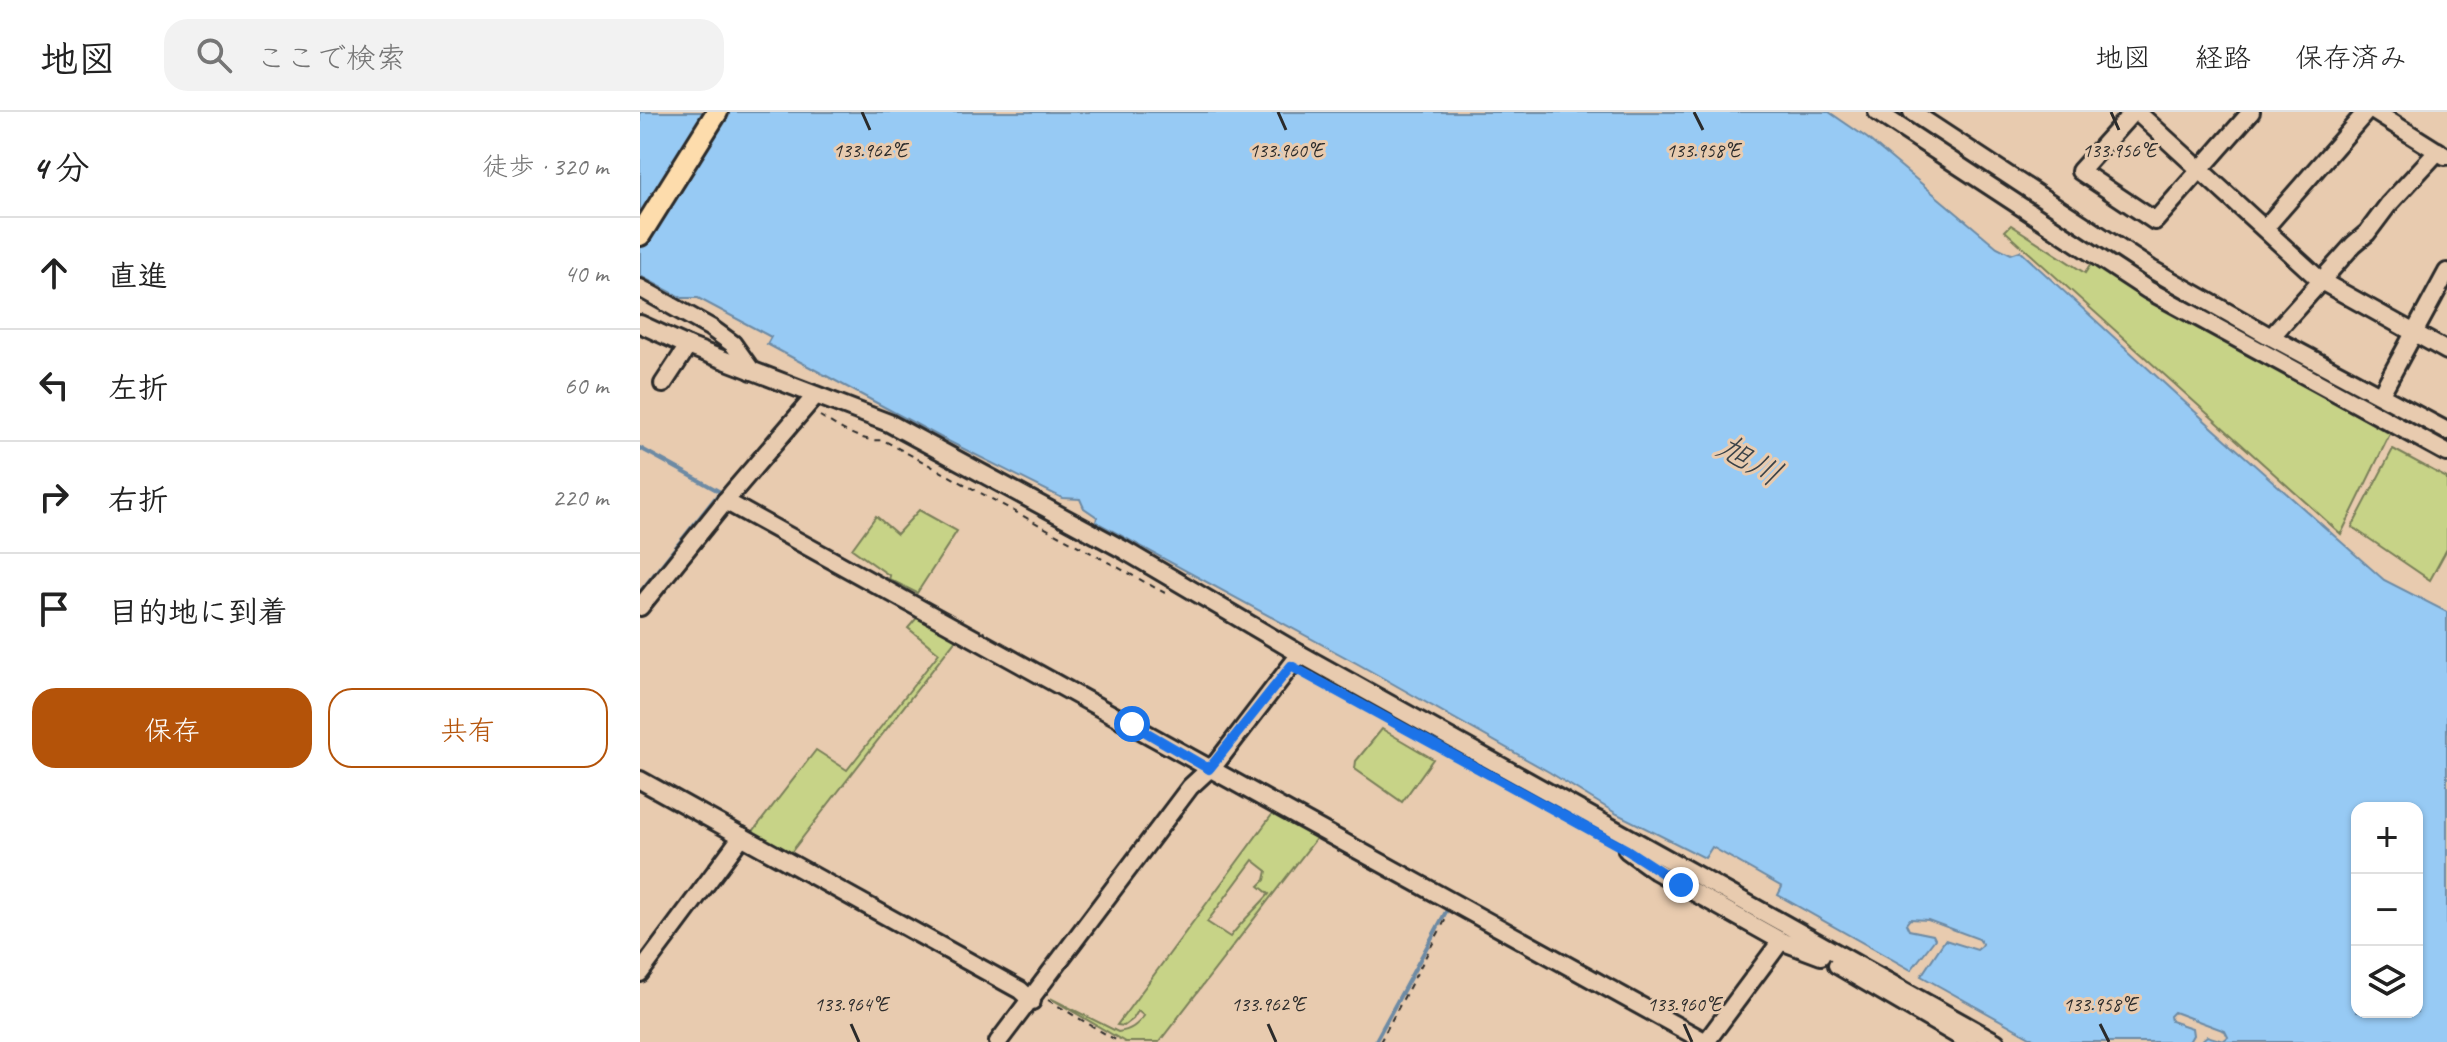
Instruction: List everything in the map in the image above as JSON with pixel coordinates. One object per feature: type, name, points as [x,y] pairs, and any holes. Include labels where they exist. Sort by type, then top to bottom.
[{"type":"main road","points":[[640,235],[717,112]]},
{"type":"street","points":[[1877,112],[2148,290],[2447,453]]},
{"type":"street","points":[[1912,112],[2151,269],[2447,431]]},
{"type":"street","points":[[2251,112],[2200,169],[2155,221],[2080,171],[2135,112],[2200,169],[2265,228],[2321,281],[2447,351]]},
{"type":"street","points":[[2265,228],[2366,112]]},
{"type":"street","points":[[2271,337],[2367,233],[2388,205],[2442,154],[2375,112]]},
{"type":"street","points":[[2381,394],[2447,272]]},
{"type":"street","points":[[640,288],[733,344],[753,372]]},
{"type":"street","points":[[640,324],[753,372],[810,401],[864,412],[1124,550],[1300,654],[1633,840],[1831,956],[1969,1042]]},
{"type":"street","points":[[663,384],[688,346]]},
{"type":"street","points":[[640,607],[810,401]]},
{"type":"street","points":[[728,498],[1454,904],[1708,1039],[1781,941]]},
{"type":"street","points":[[998,1042],[1190,787],[1300,654]]},
{"type":"street","points":[[640,780],[1031,997]]},
{"type":"street","points":[[640,973],[742,836]]},
{"type":"street","points":[[1633,840],[1627,850],[1656,871],[1781,941],[1831,956],[1996,1042]]},
{"type":"path","points":[[810,401],[856,435],[874,441],[883,440],[897,447],[1164,592]]},
{"type":"path","points":[[1380,1042],[1454,904]]},
{"type":"path","points":[[1031,997],[1119,1042]]},
{"type":"green space","points":[[2011,225],[2085,273],[2091,264],[2390,434],[2341,534],[2005,231]]},
{"type":"green space","points":[[2393,449],[2447,478],[2447,549],[2430,580],[2352,527]]},
{"type":"green space","points":[[919,510],[957,531],[917,593],[889,579],[890,576],[852,549],[876,516],[897,534]]},
{"type":"green space","points":[[921,613],[960,634],[789,855],[751,834],[816,750],[847,770],[939,653],[908,628]]},
{"type":"green space","points":[[1382,729],[1433,759],[1402,802],[1355,769],[1356,761]]},
{"type":"green space","points":[[1274,812],[1318,836],[1159,1042],[1125,1042],[1050,998],[1118,1032],[1133,1027],[1144,1016],[1138,1011],[1124,1026],[1117,1025]],"holes":[[[1253,860],[1267,871],[1265,880],[1259,886],[1269,894],[1230,937],[1207,922]]]},
{"type":"water","name":"旭川","points":[[640,112],[1829,112],[1867,138],[1997,247],[2011,254],[2020,251],[2384,580],[2447,612],[2447,1042],[2200,1042],[2207,1036],[2223,1041],[2228,1037],[2225,1031],[2174,1012],[2170,1016],[2171,1021],[2192,1028],[2193,1035],[2189,1042],[2039,1042],[1921,976],[1945,940],[1977,950],[1983,945],[1979,939],[1928,920],[1910,919],[1906,924],[1909,930],[1933,935],[1935,939],[1911,970],[1778,895],[1782,887],[1712,847],[1705,858],[1617,814],[1358,664],[1096,522],[1097,517],[1084,508],[1080,499],[1062,498],[940,437],[767,344],[771,337],[698,298],[682,298],[640,276]]},
{"type":"waterway","points":[[640,448],[724,494]]},
{"type":"waterway","points":[[640,592],[720,492]]},
{"type":"waterway","points":[[1375,1042],[1448,908]]},
{"type":"route","points":[[1132,724],[1209,769],[1291,666],[1627,850],[1681,885]]}]
